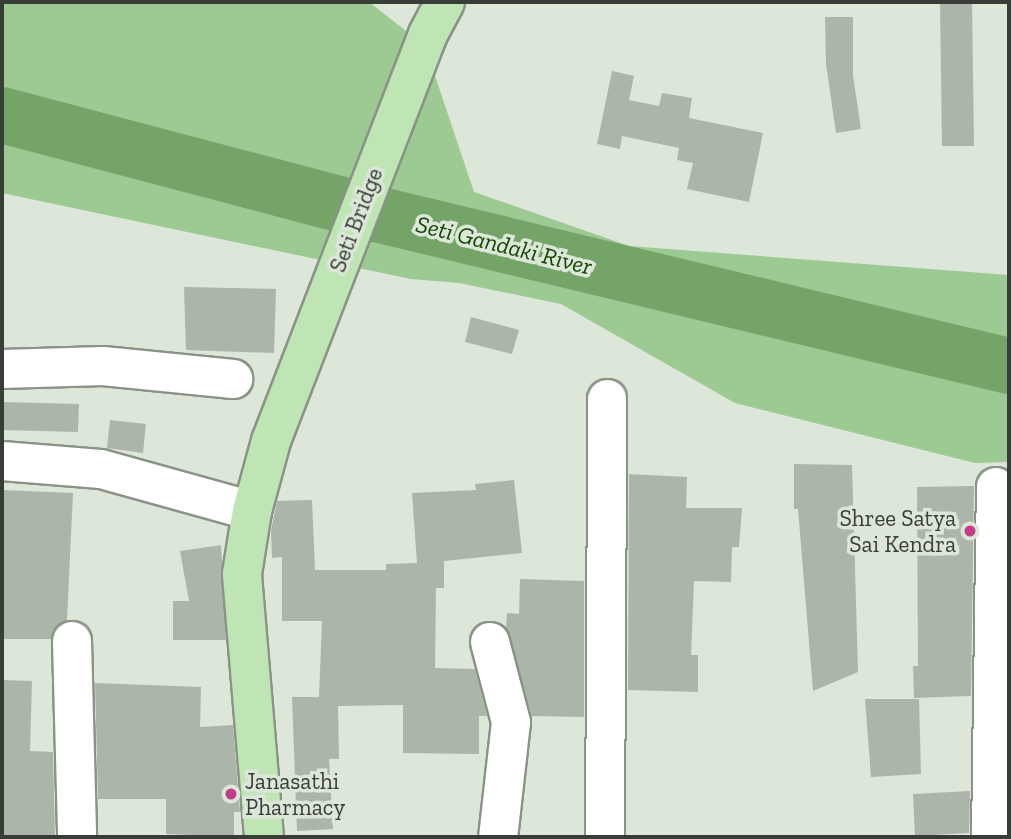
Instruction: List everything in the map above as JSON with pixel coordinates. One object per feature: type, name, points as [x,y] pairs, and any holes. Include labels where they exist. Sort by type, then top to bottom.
[{"type":"main road","name":"Seti Bridge","points":[[264,837],[242,574],[252,511],[284,407],[436,18]]},
{"type":"street","points":[[2,369],[103,366],[233,379]]},
{"type":"street","points":[[605,837],[607,399]]},
{"type":"street","points":[[2,461],[101,469],[252,511]]},
{"type":"street","points":[[990,837],[996,487]]},
{"type":"street","points":[[72,641],[77,837]]},
{"type":"street","points":[[490,642],[511,722],[498,837]]},
{"type":"green space","points":[[2,2],[369,2],[425,46],[474,192],[629,246],[1009,275],[1009,462],[975,463],[735,403],[561,304],[459,283],[411,279],[2,193]]},
{"type":"building","points":[[940,2],[972,2],[974,146],[942,146]]},
{"type":"building","points":[[825,17],[853,17],[853,76],[861,129],[836,133],[826,64]]},
{"type":"building","points":[[612,71],[634,76],[629,100],[659,106],[662,93],[692,98],[689,118],[763,133],[749,202],[687,189],[693,163],[677,160],[679,148],[622,136],[620,149],[597,144]]},
{"type":"building","points":[[184,287],[276,289],[274,353],[186,350]]},
{"type":"building","points":[[471,317],[519,330],[512,354],[465,342]]},
{"type":"building","points":[[2,402],[79,404],[78,432],[2,430]]},
{"type":"building","points":[[110,420],[146,424],[143,453],[107,448]]},
{"type":"building","points":[[794,464],[852,465],[858,672],[813,691],[798,509],[794,509]]},
{"type":"building","points":[[629,474],[687,477],[686,508],[742,508],[739,547],[732,547],[731,582],[694,581],[691,655],[698,655],[698,692],[628,690]]},
{"type":"building","points":[[514,480],[522,553],[444,561],[444,588],[436,588],[435,668],[475,669],[487,716],[479,716],[479,754],[403,753],[403,705],[338,706],[339,759],[329,759],[333,829],[297,831],[292,697],[319,697],[322,621],[282,621],[282,557],[272,558],[271,531],[277,501],[312,500],[315,570],[386,570],[386,564],[417,563],[412,493],[476,490],[475,484]]},
{"type":"building","points":[[974,486],[971,696],[914,698],[913,666],[918,666],[917,487]]},
{"type":"building","points":[[2,490],[73,493],[67,620],[53,630],[51,639],[2,639]]},
{"type":"building","points":[[221,545],[226,640],[173,640],[173,601],[189,601],[180,551]]},
{"type":"building","points":[[520,579],[584,581],[584,717],[532,716],[506,628],[507,613],[519,614]]},
{"type":"building","points":[[2,680],[32,681],[30,751],[53,752],[55,837],[2,837]]},
{"type":"building","points":[[95,683],[201,687],[200,727],[233,725],[240,812],[234,812],[234,837],[166,834],[166,799],[98,799]]},
{"type":"building","points":[[865,699],[919,699],[921,774],[871,777]]},
{"type":"building","points":[[970,791],[969,833],[915,836],[913,794]]},
{"type":"waterway","name":"Seti Gandaki River","points":[[2,115],[376,214],[1009,366]]},
{"type":"place","name":"Shree Satya Sai Kendra","points":[[970,531]]},
{"type":"place","name":"Janasathi Pharmacy","points":[[231,794]]}]
